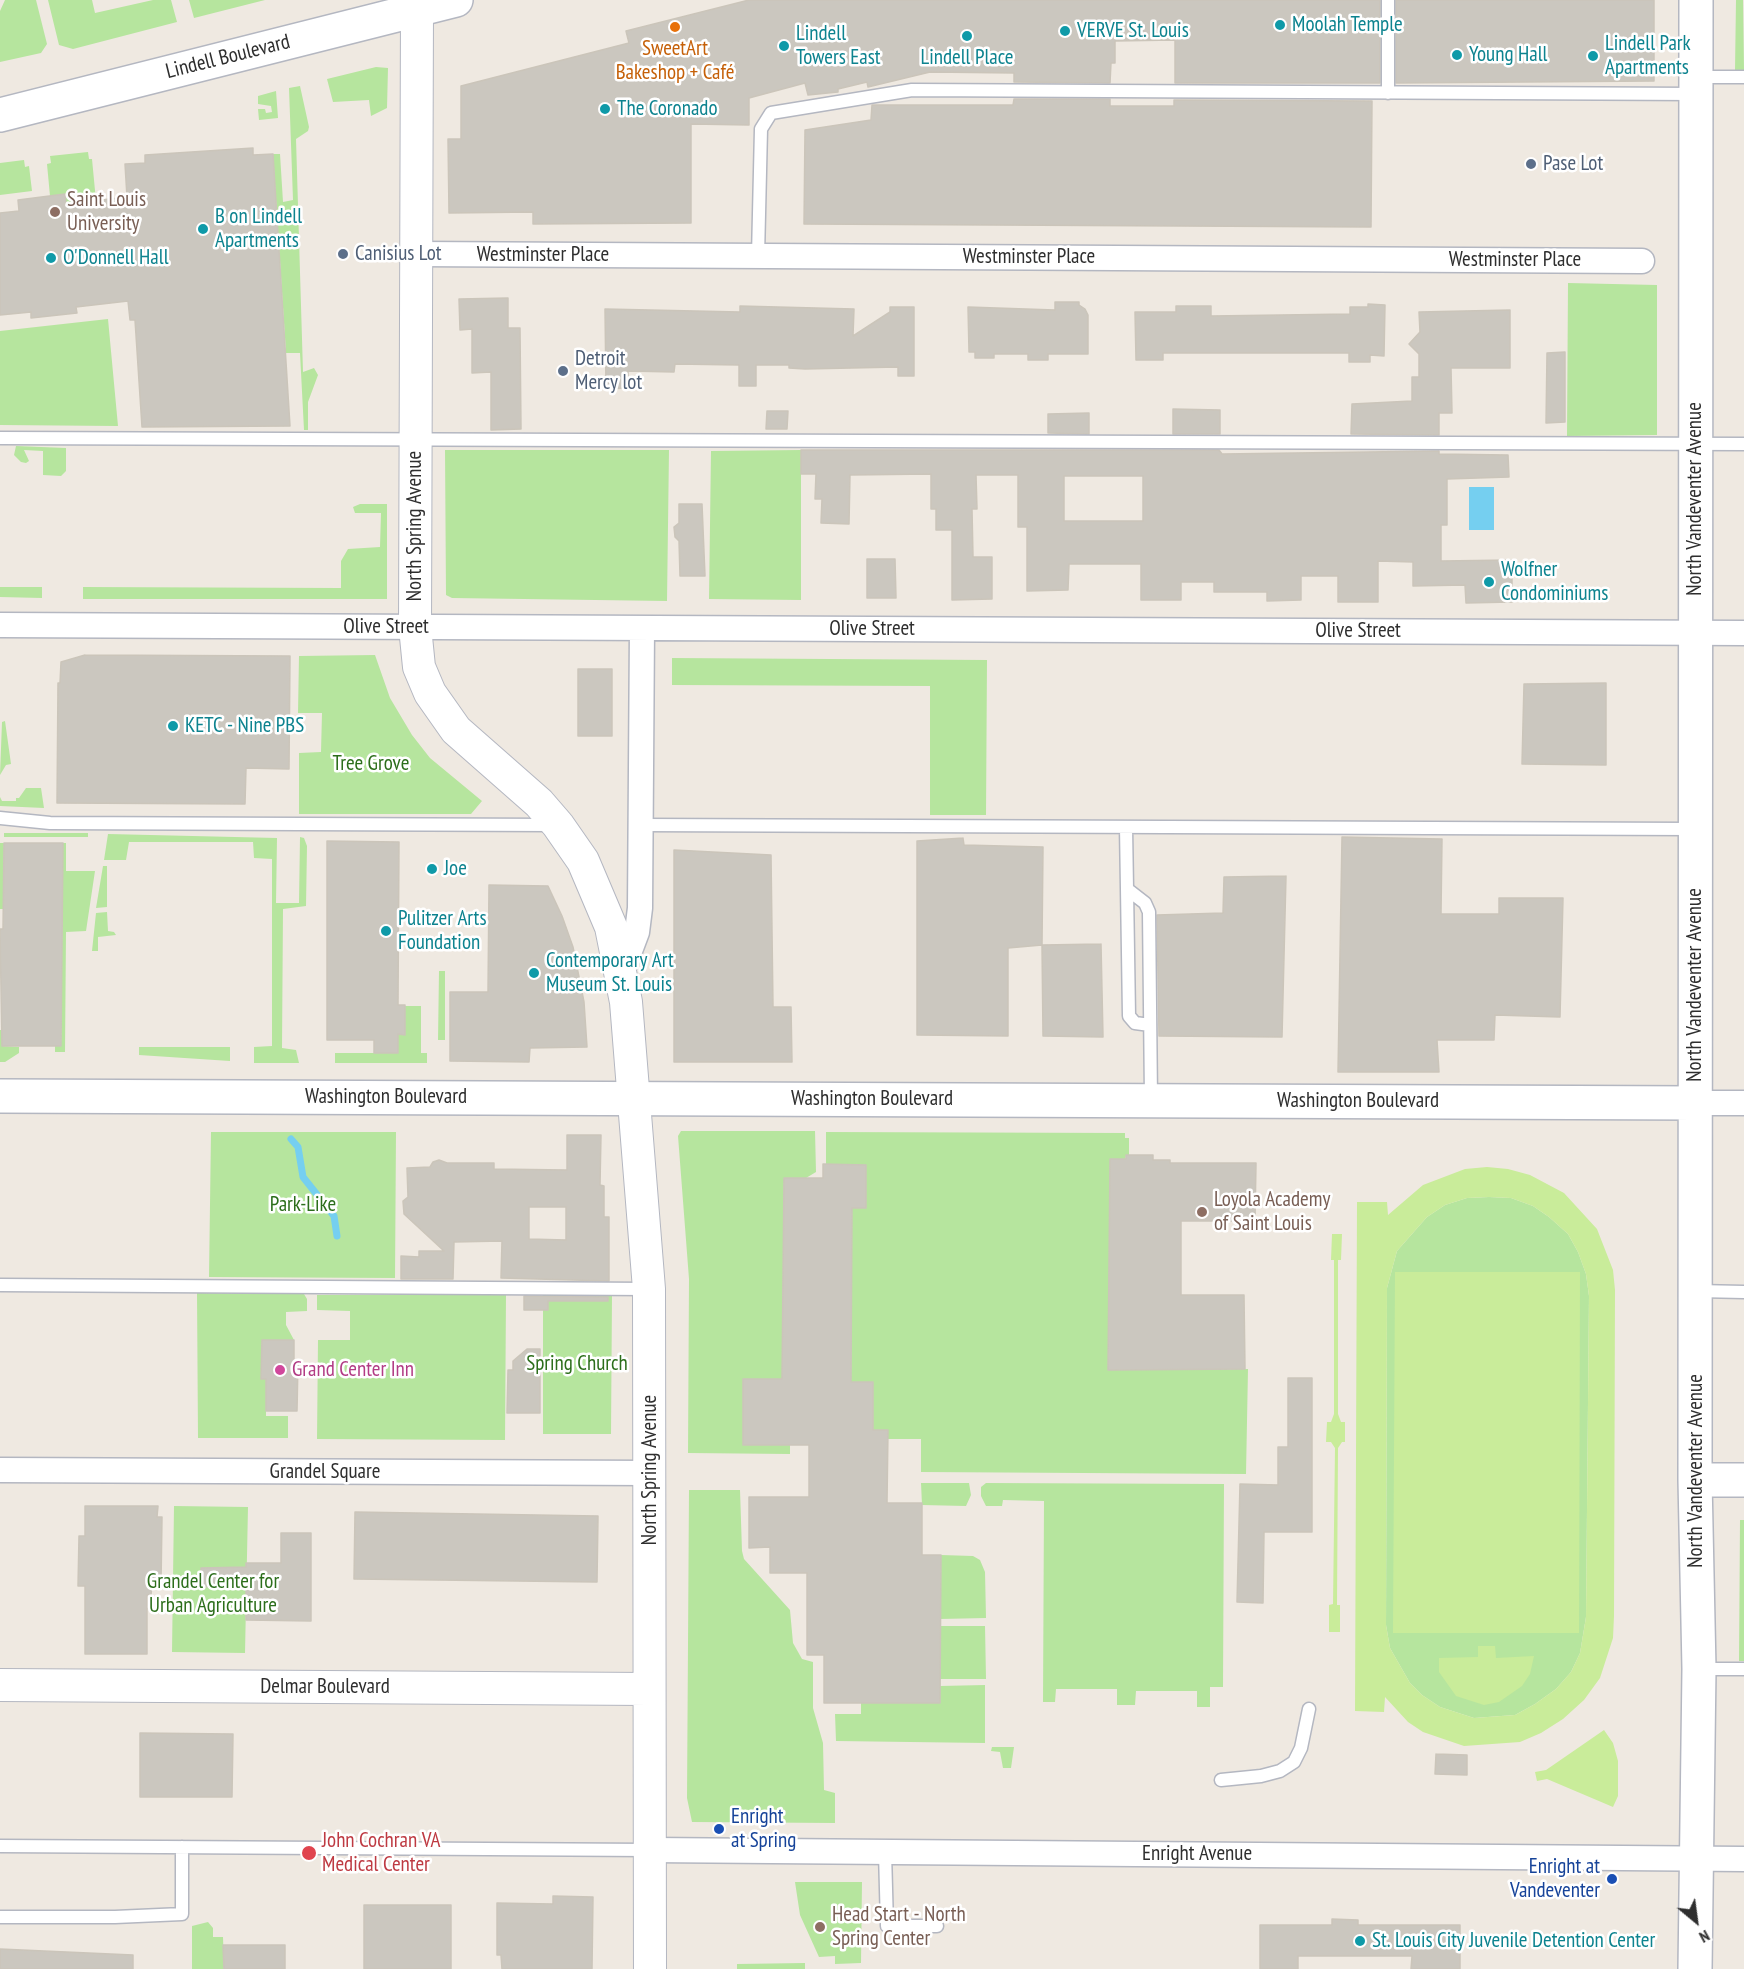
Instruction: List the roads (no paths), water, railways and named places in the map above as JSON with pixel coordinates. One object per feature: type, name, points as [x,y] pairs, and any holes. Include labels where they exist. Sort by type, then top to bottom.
[{"type":"main road","name":"Lindell Boulevard","points":[[0,115],[456,0]]},
{"type":"main road","name":"North Vandeventer Avenue","points":[[1695,1969],[1699,1669],[1695,1480],[1696,0]]},
{"type":"main road","name":"Washington Boulevard","points":[[0,1096],[1695,1103]]},
{"type":"main road","points":[[1695,1480],[1744,1480]]},
{"type":"street","name":"North Spring Avenue","points":[[417,10],[415,627],[419,668],[441,710],[469,743],[517,781],[558,825],[595,886],[611,927],[622,972],[635,1098],[649,1289],[650,1969]]},
{"type":"street","name":"Westminster Place","points":[[416,254],[1642,261]]},
{"type":"street","name":"Olive Street","points":[[0,625],[1744,633]]},
{"type":"street","name":"North Spring Avenue","points":[[622,972],[637,932],[641,825],[642,628]]},
{"type":"street","name":"Washington Boulevard","points":[[1695,1103],[1744,1103]]},
{"type":"street","name":"Grandel Square","points":[[0,1470],[650,1473]]},
{"type":"street","name":"Delmar Boulevard","points":[[0,1685],[649,1689]]},
{"type":"street","name":"Enright Avenue","points":[[650,1850],[1744,1859]]},
{"type":"lane","points":[[1388,0],[1388,93]]},
{"type":"lane","points":[[758,256],[760,129],[771,113],[912,90],[1522,93],[1696,85],[1744,77]]},
{"type":"lane","points":[[0,438],[1744,444]]},
{"type":"lane","points":[[0,818],[50,823],[558,825]]},
{"type":"lane","points":[[641,825],[1695,829]]},
{"type":"lane","points":[[1126,827],[1129,1016],[1135,1023],[1150,1025]]},
{"type":"lane","points":[[1127,889],[1145,903],[1149,912],[1151,1100]]},
{"type":"lane","points":[[0,1285],[649,1289]]},
{"type":"lane","points":[[1695,1291],[1744,1292]]},
{"type":"lane","points":[[1699,1669],[1744,1669]]},
{"type":"lane","points":[[1221,1780],[1261,1776],[1280,1771],[1294,1762],[1301,1748],[1309,1709]]},
{"type":"lane","points":[[0,1846],[650,1850]]},
{"type":"lane","points":[[0,1917],[115,1917],[183,1914],[182,1847]]},
{"type":"lane","points":[[885,1852],[887,1926],[937,1926]]},
{"type":"water","points":[[1469,487],[1494,487],[1494,530],[1469,530]]},
{"type":"waterway","points":[[291,1139],[298,1147],[303,1177],[334,1216],[337,1236]]},
{"type":"place","name":"Moolah Temple","points":[[1280,25]]},
{"type":"place","name":"SweetArt Bakeshop + Café","points":[[675,27]]},
{"type":"place","name":"VERVE St. Louis","points":[[1065,31]]},
{"type":"place","name":"Lindell Place","points":[[967,36]]},
{"type":"place","name":"Lindell Towers East","points":[[784,46]]},
{"type":"place","name":"Young Hall","points":[[1457,55]]},
{"type":"place","name":"Lindell Park Apartments","points":[[1593,56]]},
{"type":"place","name":"The Coronado","points":[[605,109]]},
{"type":"place","name":"Pase Lot","points":[[1531,164]]},
{"type":"place","name":"Saint Louis University","points":[[55,212]]},
{"type":"place","name":"B on Lindell Apartments","points":[[203,229]]},
{"type":"place","name":"Canisius Lot","points":[[343,254]]},
{"type":"place","name":"O'Donnell Hall","points":[[51,258]]},
{"type":"place","name":"Detroit Mercy lot","points":[[563,371]]},
{"type":"place","name":"Wolfner Condominiums","points":[[1489,582]]},
{"type":"place","name":"KETC - Nine PBS","points":[[173,726]]},
{"type":"place","name":"Joe","points":[[432,869]]},
{"type":"place","name":"Pulitzer Arts Foundation","points":[[386,931]]},
{"type":"place","name":"Contemporary Art Museum St. Louis","points":[[534,973]]},
{"type":"place","name":"Loyola Academy of Saint Louis","points":[[1202,1212]]},
{"type":"place","name":"Grand Center Inn","points":[[280,1370]]},
{"type":"place","name":"Enright at Spring","points":[[719,1829]]},
{"type":"place","name":"John Cochran VA Medical Center","points":[[309,1853]]},
{"type":"place","name":"Enright at Vandeventer","points":[[1612,1879]]},
{"type":"place","name":"Head Start - North Spring Center","points":[[820,1927]]},
{"type":"place","name":"St. Louis City Juvenile Detention Center","points":[[1360,1941]]},
{"type":"park label","name":"Tree Grove","points":[[371,764]]},
{"type":"park label","name":"Park-Like","points":[[303,1205]]},
{"type":"park label","name":"Spring Church","points":[[577,1364]]},
{"type":"park label","name":"Grandel Center for Urban Agriculture","points":[[213,1594]]}]
